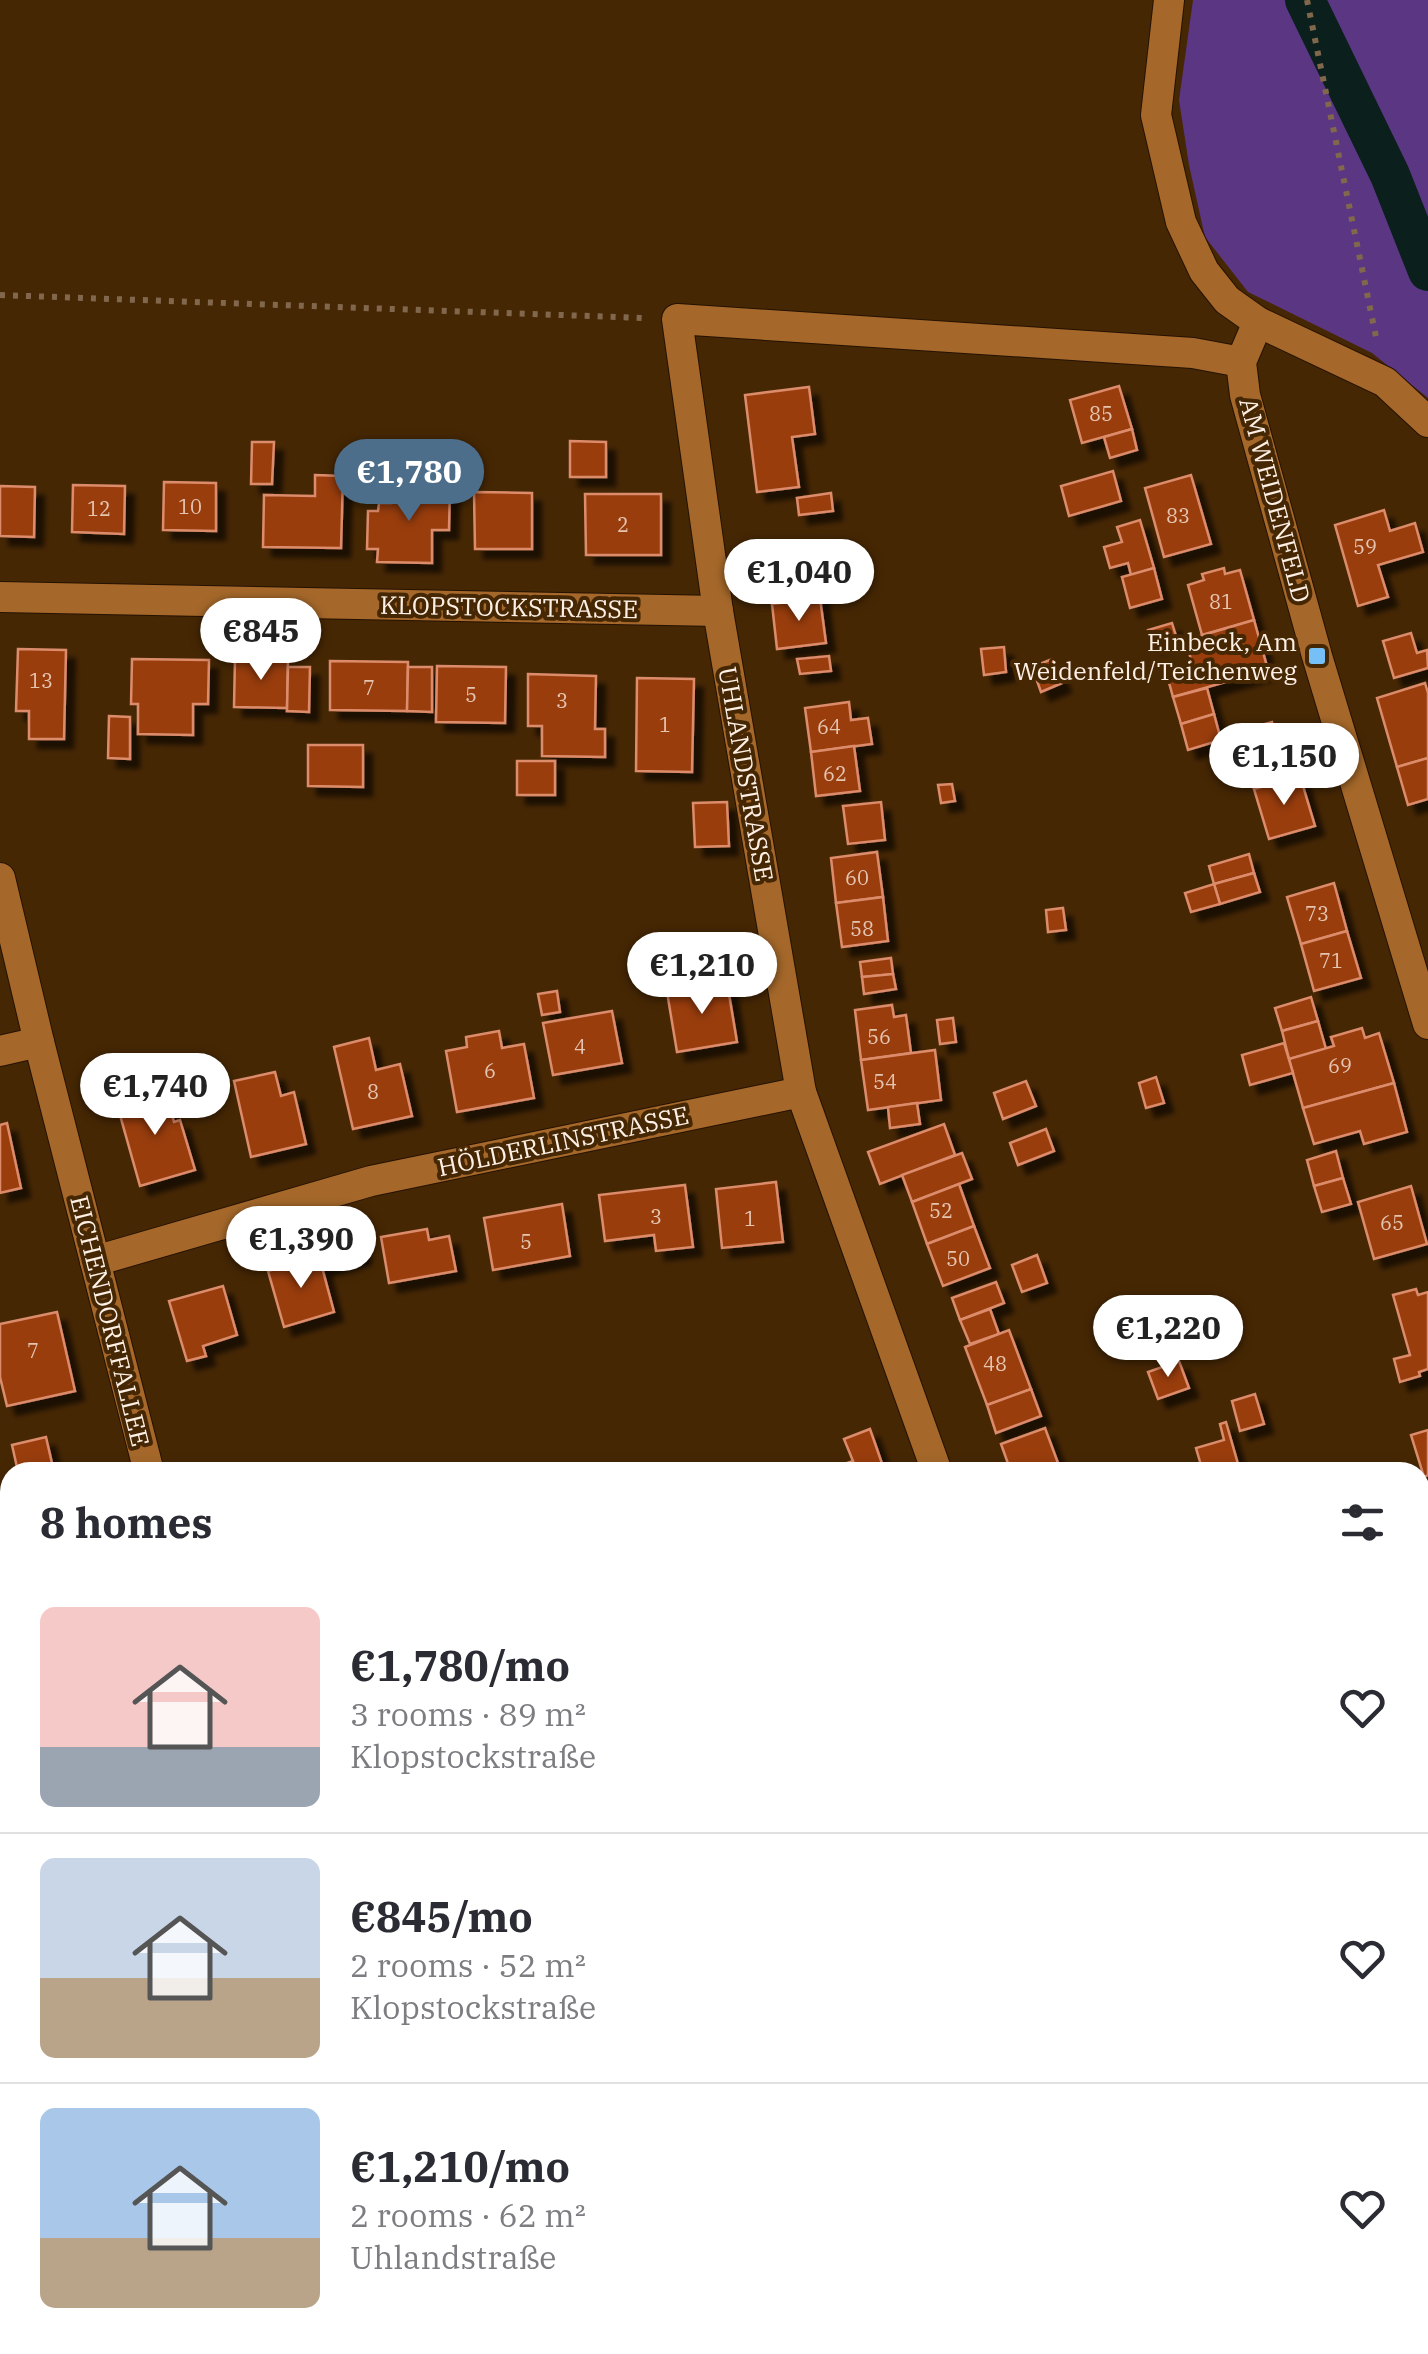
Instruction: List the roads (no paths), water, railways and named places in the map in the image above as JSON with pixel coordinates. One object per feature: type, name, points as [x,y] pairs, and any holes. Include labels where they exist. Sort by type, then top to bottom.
[{"type":"street","points":[[1169,0],[1156,115],[1181,222],[1204,271],[1227,300],[1258,322],[1385,382],[1428,422]]},
{"type":"street","name":"UHLANDSTRASSE","points":[[932,1462],[800,1092],[718,611],[676,319],[1193,353],[1241,362]]},
{"type":"street","name":"AM WEIDENFELD","points":[[1258,322],[1241,362],[1245,395],[1428,1024]]},
{"type":"street","name":"KLOPSTOCKSTRASSE","points":[[0,596],[718,611]]},
{"type":"street","name":"EICHENDORFFALLEE","points":[[0,878],[146,1462]]},
{"type":"street","points":[[0,1051],[39,1042]]},
{"type":"street","name":"HÖLDERLINSTRASSE","points":[[95,1261],[371,1181],[800,1092]]},
{"type":"waterway","points":[[1305,0],[1390,175],[1428,271]]},
{"type":"place","name":"Einbeck, Am Weidenfeld/Teichenweg","points":[[1317,656]]}]
